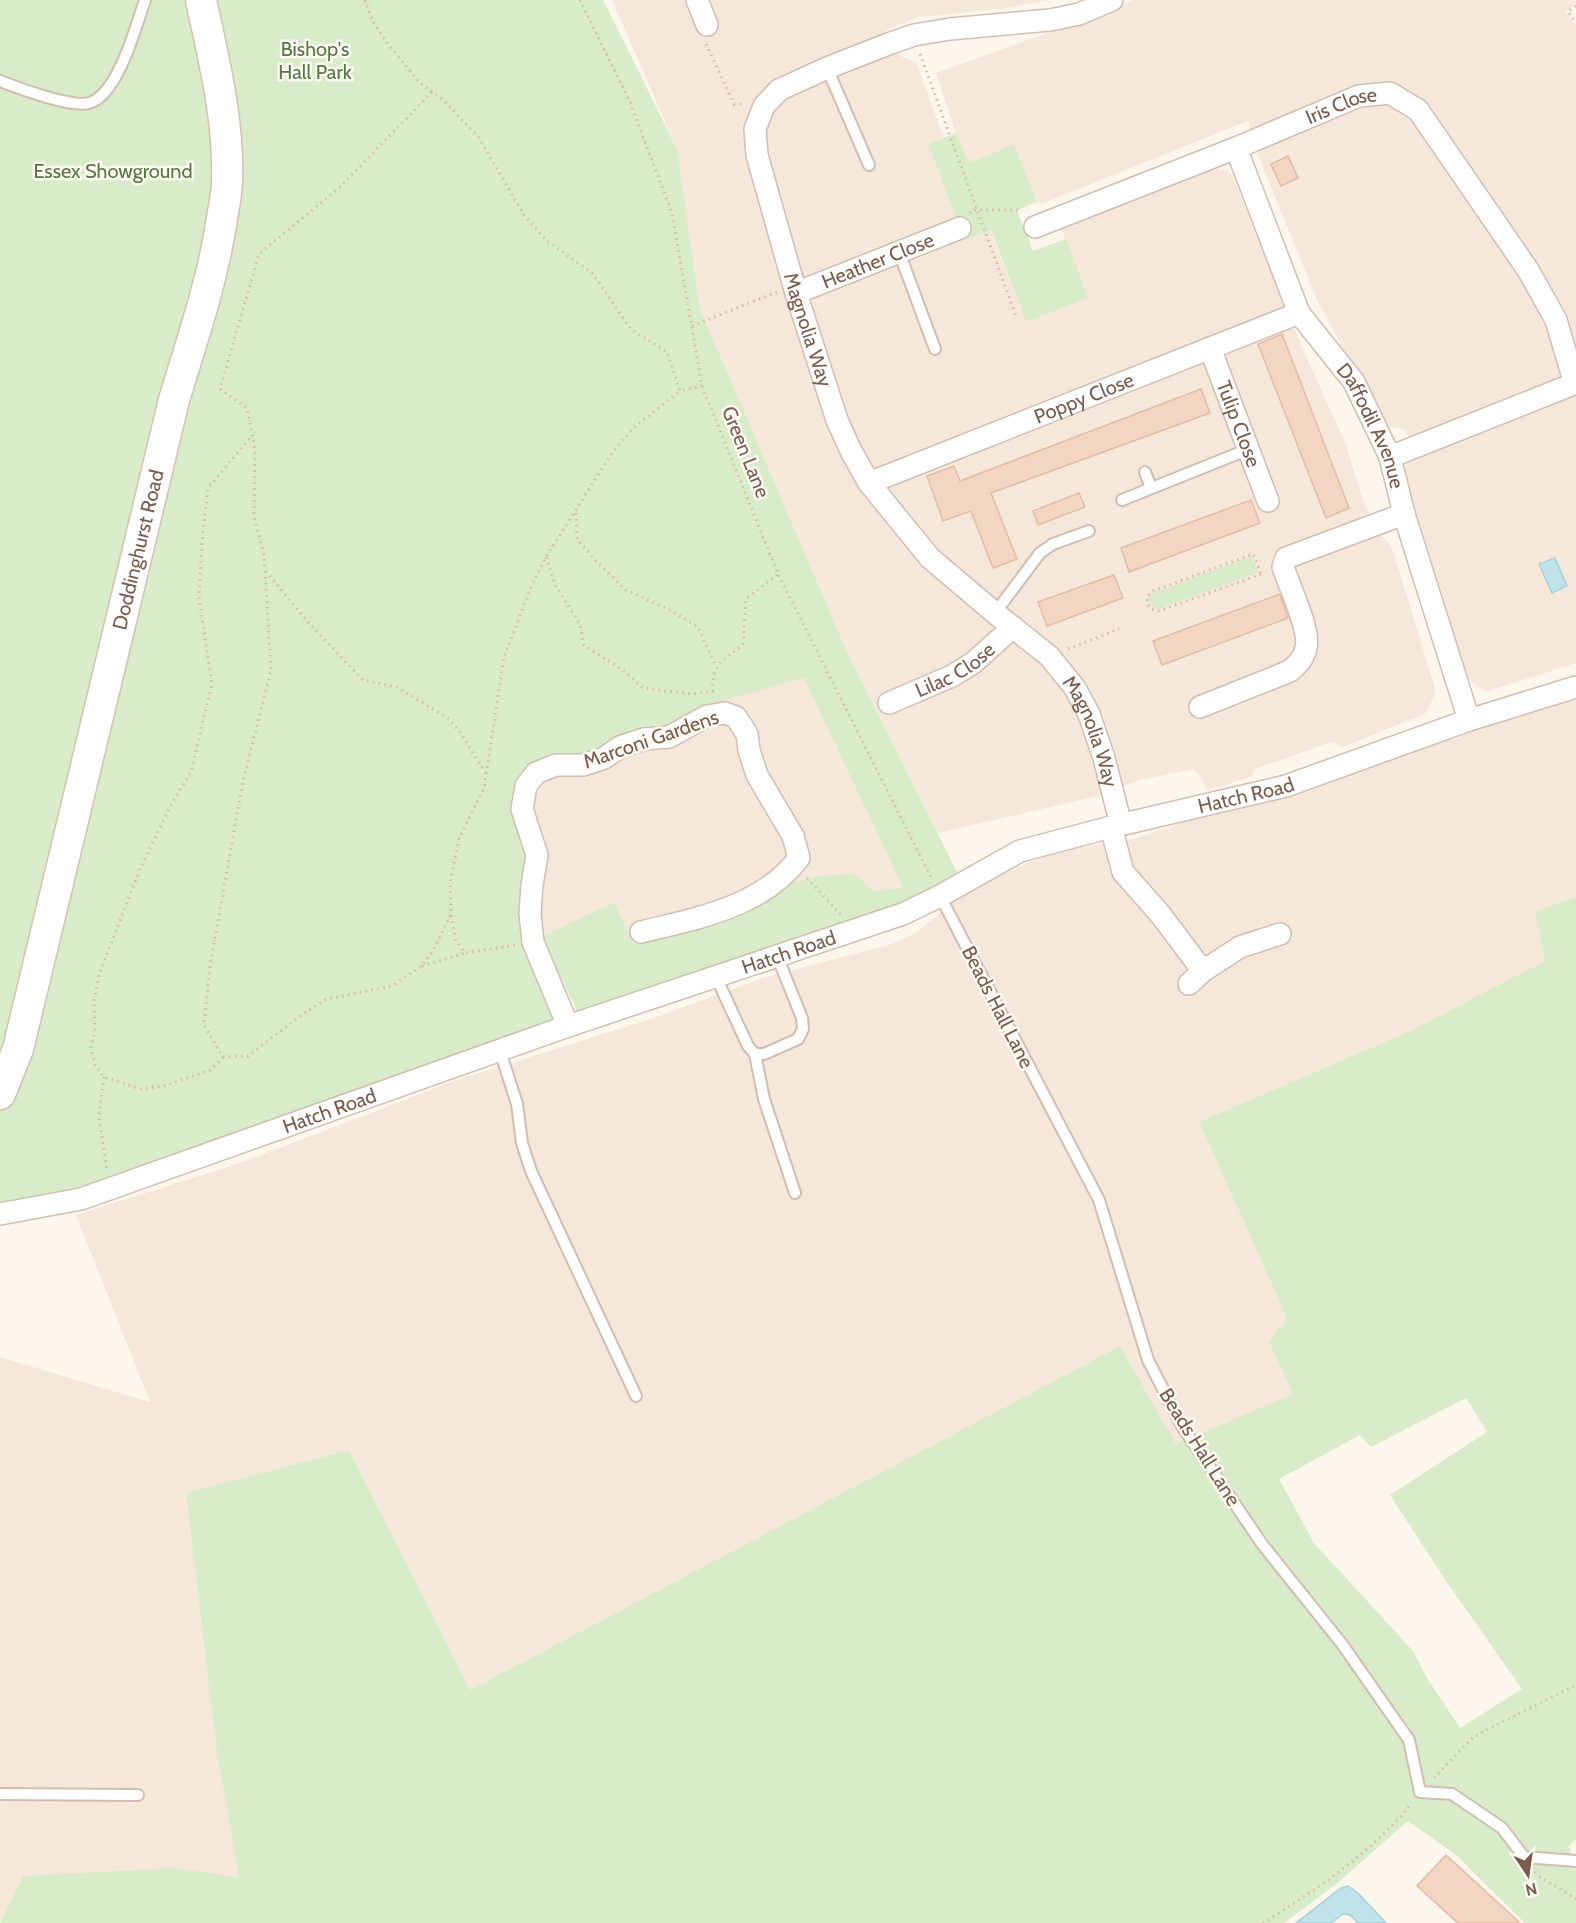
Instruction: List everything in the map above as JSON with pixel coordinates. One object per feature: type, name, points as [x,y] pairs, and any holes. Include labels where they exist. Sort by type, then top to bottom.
[{"type":"street","name":"Doddinghurst Road","points":[[0,1094],[18,1049],[174,399],[202,309],[218,243],[227,182],[223,106],[201,0]]},
{"type":"street","points":[[697,0],[707,25]]},
{"type":"street","points":[[764,106],[779,90],[826,68],[914,35],[1047,10],[1079,14],[1112,0]]},
{"type":"street","name":"Iris Close","points":[[1035,227],[1236,148],[1359,96],[1390,93],[1418,110],[1528,270],[1556,320],[1576,383]]},
{"type":"street","name":"Magnolia Way","points":[[764,106],[754,129],[757,155],[795,289],[837,420],[869,483],[930,558],[1049,656],[1075,688],[1089,714],[1104,758],[1123,872],[1160,914],[1196,978],[1240,947],[1280,934]]},
{"type":"street","name":"Daffodil Avenue","points":[[1236,148],[1299,313],[1354,382],[1390,457],[1404,514],[1469,720]]},
{"type":"street","name":"Heather Close","points":[[795,289],[960,228]]},
{"type":"street","name":"Poppy Close","points":[[869,483],[1299,313]]},
{"type":"street","name":"Tulip Close","points":[[1210,348],[1268,501]]},
{"type":"street","points":[[1390,457],[1576,383]]},
{"type":"street","points":[[1200,707],[1290,671],[1302,660],[1307,646],[1306,630],[1283,567],[1286,558],[1404,514]]},
{"type":"street","name":"Lilac Close","points":[[888,703],[952,676],[973,663],[1012,627]]},
{"type":"street","name":"Hatch Road","points":[[0,1214],[81,1199],[568,1026],[903,914],[1020,851],[1286,786],[1469,720],[1576,687]]},
{"type":"street","name":"Marconi Gardens","points":[[568,1026],[533,942],[530,914],[537,855],[522,808],[526,786],[536,773],[556,765],[583,765],[604,758],[620,747],[644,739],[669,736],[707,716],[725,713],[736,717],[747,734],[749,750],[757,775],[793,836],[799,858],[794,865]]},
{"type":"street","points":[[641,932],[694,919],[748,901],[781,878],[794,865]]},
{"type":"lane","points":[[0,81],[72,103],[89,103],[105,93],[116,76],[145,0]]},
{"type":"lane","points":[[826,68],[869,165]]},
{"type":"lane","points":[[899,252],[935,349]]},
{"type":"lane","points":[[1122,500],[1249,449]]},
{"type":"lane","points":[[1145,472],[1151,488]]},
{"type":"lane","points":[[995,613],[1040,554],[1053,544],[1089,531]]},
{"type":"lane","name":"Beads Hall Lane","points":[[940,896],[1099,1200],[1148,1360],[1182,1426],[1262,1544],[1342,1644],[1409,1740],[1420,1792]]},
{"type":"lane","points":[[755,1054],[764,1054],[798,1039],[803,1029],[802,1018],[777,956]]},
{"type":"lane","points":[[716,977],[742,1036],[755,1054],[764,1099],[795,1193]]},
{"type":"lane","points":[[500,1051],[517,1104],[522,1143],[531,1171],[636,1396]]},
{"type":"lane","points":[[1420,1792],[1452,1794],[1502,1828],[1524,1857],[1576,1861]]},
{"type":"lane","points":[[0,1794],[138,1795]]},
{"type":"path","points":[[365,0],[373,22],[387,44],[419,82],[444,101],[479,138],[524,215],[546,240],[592,273],[631,329],[667,352],[680,391]]},
{"type":"path","name":"Green Lane","points":[[580,0],[629,100],[672,213],[702,386],[778,573],[940,896]]},
{"type":"path","points":[[1576,6],[1568,11],[1576,24]]},
{"type":"path","points":[[707,25],[700,33],[734,104],[764,106]]},
{"type":"path","points":[[914,35],[1016,316]]},
{"type":"path","points":[[223,1057],[204,1026],[210,966],[241,793],[271,670],[264,555],[254,516],[255,450],[247,408],[220,389],[259,254],[340,187],[432,92]]},
{"type":"path","points":[[960,228],[972,210],[1017,210],[1035,227]]},
{"type":"path","points":[[692,326],[795,289]]},
{"type":"path","points":[[465,953],[456,940],[451,914],[450,882],[459,839],[484,788],[504,657],[533,582],[546,557],[610,456],[633,428],[680,391],[702,386]]},
{"type":"path","points":[[252,436],[208,488],[199,598],[212,684],[191,772],[172,803],[141,867],[99,974],[94,1002],[95,1031],[92,1047],[95,1065],[104,1077],[140,1089],[165,1086],[211,1070],[223,1057],[248,1056],[304,1013],[327,999],[392,986],[422,966],[465,953],[533,942]]},
{"type":"path","points":[[575,512],[577,540],[595,560],[626,590],[670,610],[698,627],[716,666]]},
{"type":"path","points":[[1262,573],[1253,554],[1153,591],[1147,597],[1147,602],[1151,609],[1159,611],[1283,567]]},
{"type":"path","points":[[546,557],[556,587],[580,624],[584,645],[627,673],[643,688],[692,694],[713,691]]},
{"type":"path","points":[[265,570],[307,621],[363,680],[397,687],[449,719],[462,735],[486,774]]},
{"type":"path","points":[[717,714],[712,679],[716,666],[742,645],[746,598],[778,573]]},
{"type":"path","points":[[1049,656],[1119,629]]},
{"type":"path","points":[[794,865],[847,921]]},
{"type":"path","points":[[422,966],[451,914]]},
{"type":"path","points":[[104,1077],[99,1115],[109,1189]]},
{"type":"path","points":[[1263,1923],[1296,1902],[1348,1863],[1397,1821],[1420,1792],[1473,1737],[1576,1685]]},
{"type":"path","points":[[1524,1857],[1540,1877],[1576,1899]]},
{"type":"shaded area","points":[[612,0],[1049,0],[1002,9],[918,17],[885,30],[902,57],[916,62],[944,138],[928,144],[965,239],[990,230],[1026,322],[1088,298],[1061,228],[1209,169],[1225,170],[1232,175],[1302,347],[1346,445],[1361,494],[1377,534],[1389,543],[1394,554],[1436,692],[1426,713],[1343,747],[1334,741],[1255,769],[1251,777],[1208,790],[1194,769],[1139,780],[1094,797],[938,833],[847,652],[700,309],[677,149]]},
{"type":"shaded area","points":[[1135,0],[1576,0],[1576,4],[1565,11],[1576,27],[1576,663],[1486,692],[1465,677],[1404,489],[1403,470],[1415,457],[1406,430],[1390,427],[1384,423],[1318,302],[1262,165],[1248,121],[1041,204],[968,164],[936,73],[1067,28]]},
{"type":"shaded area","points":[[804,677],[903,888],[872,891],[788,884],[721,924],[633,943],[614,902],[533,942],[526,786],[723,700]]},
{"type":"shaded area","points":[[1576,699],[1576,897],[1535,911],[1545,961],[1412,1030],[1199,1122],[1287,1318],[1269,1342],[1294,1394],[1176,1444],[1120,1346],[470,1690],[349,1450],[186,1493],[216,1746],[240,1877],[175,1868],[0,1920],[0,1357],[150,1402],[76,1215],[240,1163],[454,1081],[648,1020],[763,978],[892,944],[915,933],[947,908],[947,902],[963,892],[1037,859],[1076,848],[1133,839],[1469,730]]},
{"type":"green space","points":[[0,0],[603,0],[677,149],[700,309],[847,652],[963,884],[582,1022],[542,937],[614,902],[633,943],[721,924],[788,884],[821,876],[855,874],[872,891],[903,888],[804,678],[724,700],[723,713],[526,786],[537,855],[530,914],[568,1026],[238,1143],[0,1214]]},
{"type":"green space","points":[[956,133],[969,163],[1014,144],[1037,202],[1017,210],[1033,251],[1066,239],[1088,298],[1026,322],[991,230],[965,240],[928,144]]},
{"type":"green space","points":[[1251,556],[1258,572],[1159,609],[1150,604],[1149,597],[1158,591]]},
{"type":"green space","points":[[1576,897],[1576,1839],[1569,1846],[1576,1871],[1576,1923],[1525,1923],[1456,1855],[1408,1821],[1335,1885],[1284,1923],[0,1923],[23,1876],[175,1868],[239,1877],[216,1746],[186,1493],[349,1450],[470,1690],[1120,1346],[1176,1444],[1293,1394],[1269,1342],[1287,1318],[1199,1122],[1412,1030],[1545,961],[1535,911]],"holes":[[[1466,1398],[1487,1432],[1390,1495],[1448,1584],[1522,1689],[1460,1728],[1427,1678],[1413,1651],[1314,1543],[1279,1479],[1360,1435],[1371,1447]]]},
{"type":"water","points":[[1555,558],[1567,586],[1552,593],[1539,564]]},
{"type":"water","points":[[1348,1886],[1358,1893],[1386,1923],[1358,1923],[1350,1915],[1343,1914],[1331,1923],[1296,1923],[1341,1888]]},
{"type":"building","points":[[1288,156],[1298,178],[1281,186],[1271,164]]},
{"type":"building","points":[[1282,334],[1349,508],[1326,518],[1258,344]]},
{"type":"building","points":[[1201,389],[1210,413],[991,493],[1017,559],[993,568],[971,511],[943,521],[927,476],[954,466],[960,481]]},
{"type":"building","points":[[1079,493],[1085,507],[1038,525],[1033,511]]},
{"type":"building","points":[[1251,500],[1260,523],[1129,572],[1121,548]]},
{"type":"building","points":[[1114,575],[1123,598],[1047,626],[1038,602]]},
{"type":"building","points":[[1280,594],[1288,618],[1162,665],[1153,641]]},
{"type":"building","points":[[1446,1855],[1520,1923],[1458,1923],[1417,1886]]},
{"type":"park label","name":"Bishop's Hall Park","points":[[315,60]]},
{"type":"park label","name":"Essex Showground","points":[[113,171]]}]
